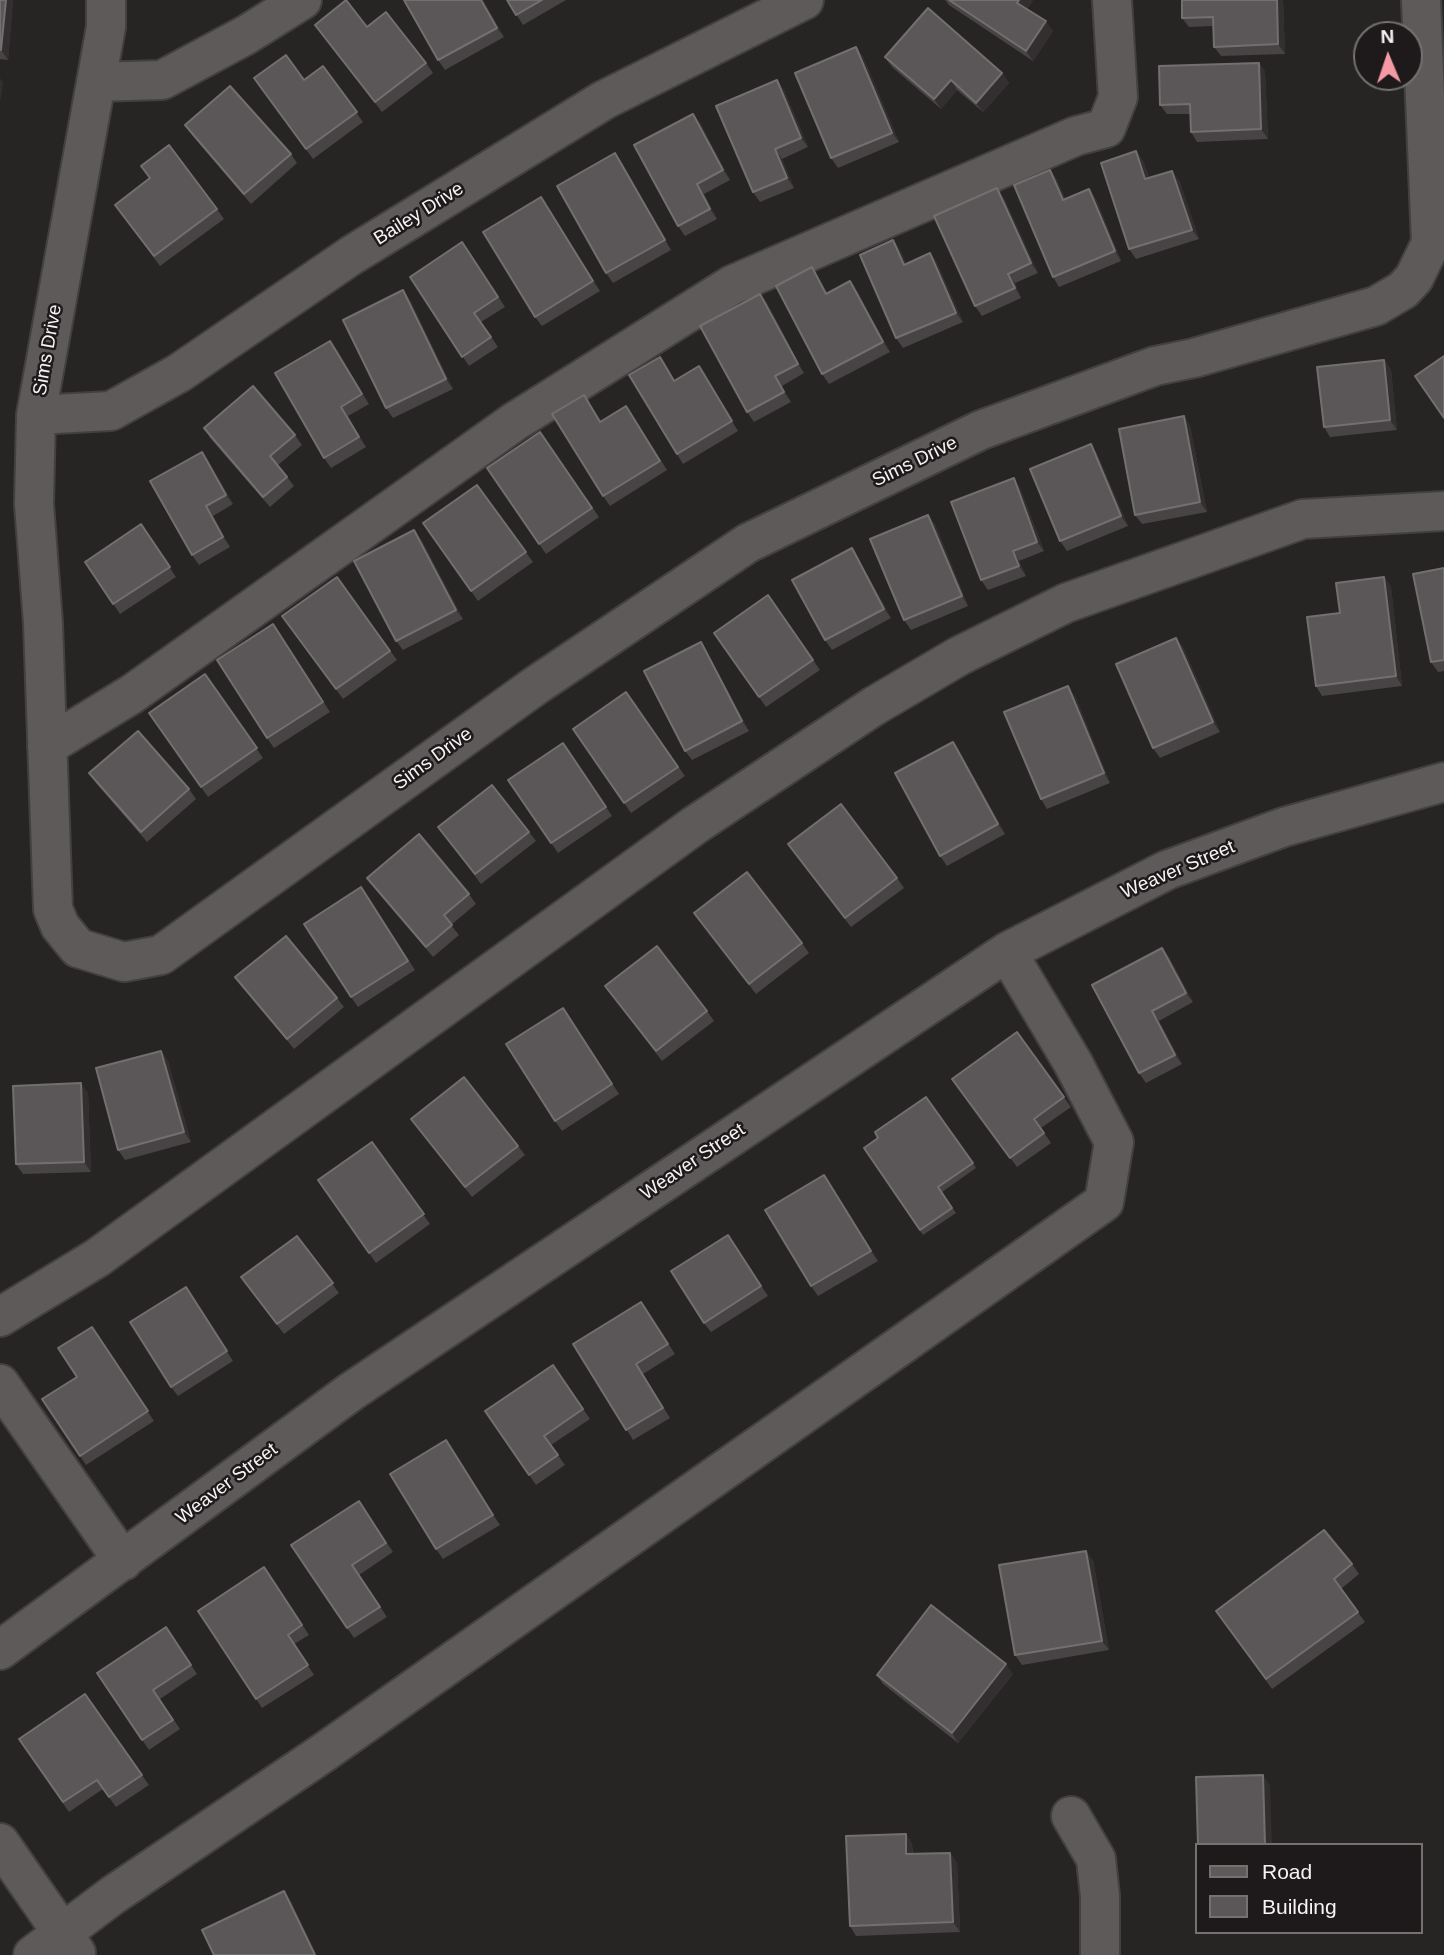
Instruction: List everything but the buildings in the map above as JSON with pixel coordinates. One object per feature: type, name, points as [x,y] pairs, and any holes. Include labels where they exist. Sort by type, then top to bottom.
[{"type":"street","name":"Sims Drive","points":[[106,0],[106,27],[36,415],[34,504],[43,622],[53,909],[60,926],[78,948],[124,962],[160,955],[535,686],[748,543],[981,430],[1155,366],[1194,358],[1376,306],[1403,290],[1414,278],[1431,243],[1422,0]]},
{"type":"street","points":[[96,82],[162,80],[246,35],[302,0]]},
{"type":"street","name":"Bailey Drive","points":[[36,415],[111,411],[179,373],[352,255],[604,100],[804,0]]},
{"type":"street","points":[[47,746],[132,694],[514,422],[732,285],[1076,136],[1107,128],[1118,97],[1112,0]]},
{"type":"street","points":[[0,1317],[97,1258],[695,825],[874,706],[959,656],[1066,603],[1303,519],[1444,511]]},
{"type":"street","name":"Weaver Street","points":[[0,1650],[352,1391],[1007,951],[1167,870],[1284,827],[1444,782]]},
{"type":"street","points":[[33,1955],[70,1943],[113,1895],[335,1745],[1104,1202],[1114,1142],[1073,1063],[1007,951]]},
{"type":"street","points":[[0,1384],[123,1561]]},
{"type":"street","points":[[1072,1816],[1096,1859],[1100,1896],[1100,1955]]},
{"type":"street","points":[[0,1843],[70,1943]]}]
